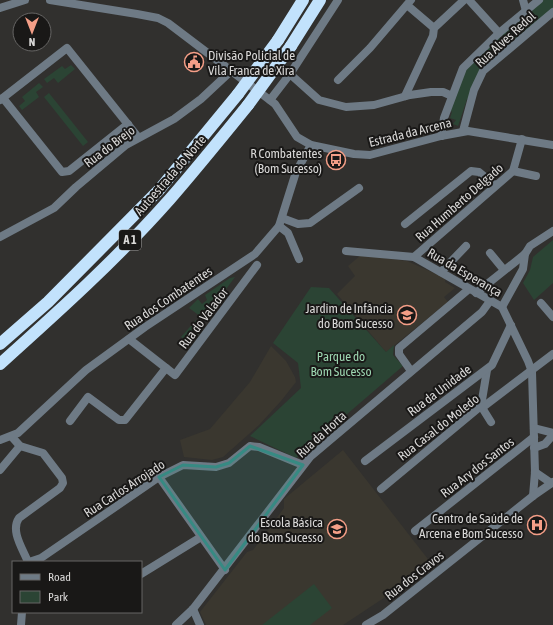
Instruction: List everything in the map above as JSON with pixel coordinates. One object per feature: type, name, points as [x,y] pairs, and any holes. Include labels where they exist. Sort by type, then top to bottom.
[{"type":"highway","name":"Autoestrada do Norte","points":[[0,344],[48,302],[159,190],[238,94],[278,40],[303,0]]},
{"type":"highway","name":"Autoestrada do Norte","points":[[0,364],[68,302],[164,205],[248,105],[290,46],[320,0]]},
{"type":"street","points":[[0,8],[25,0]]},
{"type":"street","name":"Estrada da Arcena","points":[[50,0],[137,14],[163,20],[173,25],[270,100],[279,108],[297,137],[311,145],[365,155],[463,131],[482,132],[553,145]]},
{"type":"street","points":[[270,100],[290,74],[338,0]]},
{"type":"street","points":[[405,96],[433,36],[434,28],[464,0]]},
{"type":"street","points":[[469,0],[499,32]]},
{"type":"street","points":[[523,0],[526,11]]},
{"type":"street","points":[[441,136],[444,118],[463,68],[499,32],[539,0]]},
{"type":"street","points":[[338,80],[370,48],[409,2],[434,28]]},
{"type":"street","name":"Rua Alves Redol","points":[[463,131],[474,90],[483,71],[553,12]]},
{"type":"street","points":[[128,124],[69,171],[62,172],[1,99],[67,48],[128,124],[138,137]]},
{"type":"street","name":"Rua do Brejo","points":[[0,237],[54,208],[107,160],[138,137],[174,119],[201,99],[231,70]]},
{"type":"street","points":[[290,74],[319,100],[346,107],[374,105],[405,96],[438,91],[452,96]]},
{"type":"street","name":"Rua Humberto Delgado","points":[[414,256],[513,171],[522,139]]},
{"type":"street","name":"Rua dos Combatentes","points":[[0,440],[12,437],[18,433],[86,370],[129,339],[255,254],[280,222],[296,172],[311,145]]},
{"type":"street","points":[[405,224],[471,171],[479,172],[495,185]]},
{"type":"street","points":[[513,171],[536,176]]},
{"type":"street","points":[[280,222],[298,224],[310,223],[359,188]]},
{"type":"street","points":[[280,222],[288,233],[299,259]]},
{"type":"street","points":[[411,371],[398,354],[398,348],[525,254],[530,246],[553,231]]},
{"type":"street","points":[[441,272],[466,246]]},
{"type":"street","name":"Rua da Esperança","points":[[346,251],[414,256],[502,307],[532,372]]},
{"type":"street","points":[[490,253],[504,270]]},
{"type":"street","points":[[502,307],[523,269],[525,254]]},
{"type":"street","name":"Rua do Valador","points":[[166,368],[175,375],[257,265]]},
{"type":"street","name":"Rua da Horta","points":[[176,625],[194,609],[310,457],[482,312],[490,301]]},
{"type":"street","points":[[541,302],[553,317]]},
{"type":"street","name":"Rua da Unidade","points":[[365,461],[487,370],[494,362],[511,325]]},
{"type":"street","points":[[70,421],[88,397],[119,420],[125,420],[166,368],[129,339]]},
{"type":"street","name":"Rua Casal do Moledo","points":[[381,489],[481,406],[483,407],[532,372],[553,354]]},
{"type":"street","points":[[487,370],[481,406],[491,422]]},
{"type":"street","points":[[532,372],[535,472],[533,496]]},
{"type":"street","points":[[534,428],[553,434],[544,444],[534,448]]},
{"type":"street","points":[[12,437],[20,446],[43,453],[62,478],[63,482],[60,488],[19,518],[17,522],[16,533],[29,561]]},
{"type":"street","name":"Rua Ary dos Santos","points":[[415,531],[534,437]]},
{"type":"street","points":[[0,470],[20,446]]},
{"type":"street","name":"Rua Carlos Arrojado","points":[[32,561],[41,558],[159,477],[183,465],[216,467],[229,463],[250,446],[259,447],[303,465]]},
{"type":"street","points":[[535,472],[552,483]]},
{"type":"street","points":[[159,477],[224,570]]},
{"type":"street","name":"Rua dos Cravos","points":[[366,625],[383,615],[533,496],[552,483]]},
{"type":"street","points":[[142,573],[201,538]]},
{"type":"street","points":[[194,609],[200,625]]},
{"type":"street","points":[[21,625],[22,613]]},
{"type":"highlighted area","points":[[250,446],[303,465],[225,570],[159,477],[183,465],[216,467],[229,463]]},
{"type":"shaded area","points":[[361,255],[407,261],[445,278],[445,282],[455,288],[444,297],[448,302],[386,352],[337,294],[355,276],[348,266]]},
{"type":"shaded area","points":[[271,346],[286,361],[295,377],[296,382],[259,425],[223,457],[212,460],[184,457],[180,440],[210,429],[250,382]]},
{"type":"shaded area","name":"Escola Básica do Bom Sucesso","points":[[343,450],[431,563],[411,580],[343,625],[206,625],[200,612],[247,552],[253,550],[284,508],[284,499]]},
{"type":"green space","points":[[543,0],[553,0],[553,10],[509,45],[501,35]]},
{"type":"green space","points":[[499,37],[506,46],[492,58],[493,61],[470,99],[467,99],[458,126],[453,124],[456,120],[450,118],[452,112],[450,110],[466,69]]},
{"type":"green space","points":[[71,65],[75,69],[58,83],[54,78],[47,83],[44,79],[62,66],[65,69]]},
{"type":"green space","points":[[39,83],[43,87],[36,92],[39,97],[22,110],[19,106],[25,101],[22,97]]},
{"type":"green space","points":[[49,93],[88,142],[83,146],[44,97]]},
{"type":"green space","points":[[553,240],[553,283],[534,300],[523,283],[530,270],[533,257]]},
{"type":"green space","points":[[235,277],[204,319],[189,308],[198,299],[202,304],[207,300],[205,295],[230,278]]},
{"type":"green space","name":"Parque do Bom Sucesso","points":[[311,287],[329,288],[386,352],[394,345],[393,355],[403,366],[296,458],[250,436],[301,388],[298,363],[273,343]]},
{"type":"green space","points":[[196,320],[204,327],[191,344],[181,337]]},
{"type":"green space","points":[[314,584],[332,608],[310,625],[262,625]]},
{"type":"place","name":"Divisão Policial de Vila Franca de Xira","points":[[194,62]]},
{"type":"place","name":"R Combatentes (Bom Sucesso)","points":[[336,160]]},
{"type":"place","name":"Jardim de Infância do Bom Sucesso","points":[[407,315]]},
{"type":"place","name":"Centro de Saúde de Arcena e Bom Sucesso","points":[[537,525]]},
{"type":"place","name":"Escola Básica do Bom Sucesso","points":[[337,529]]}]
